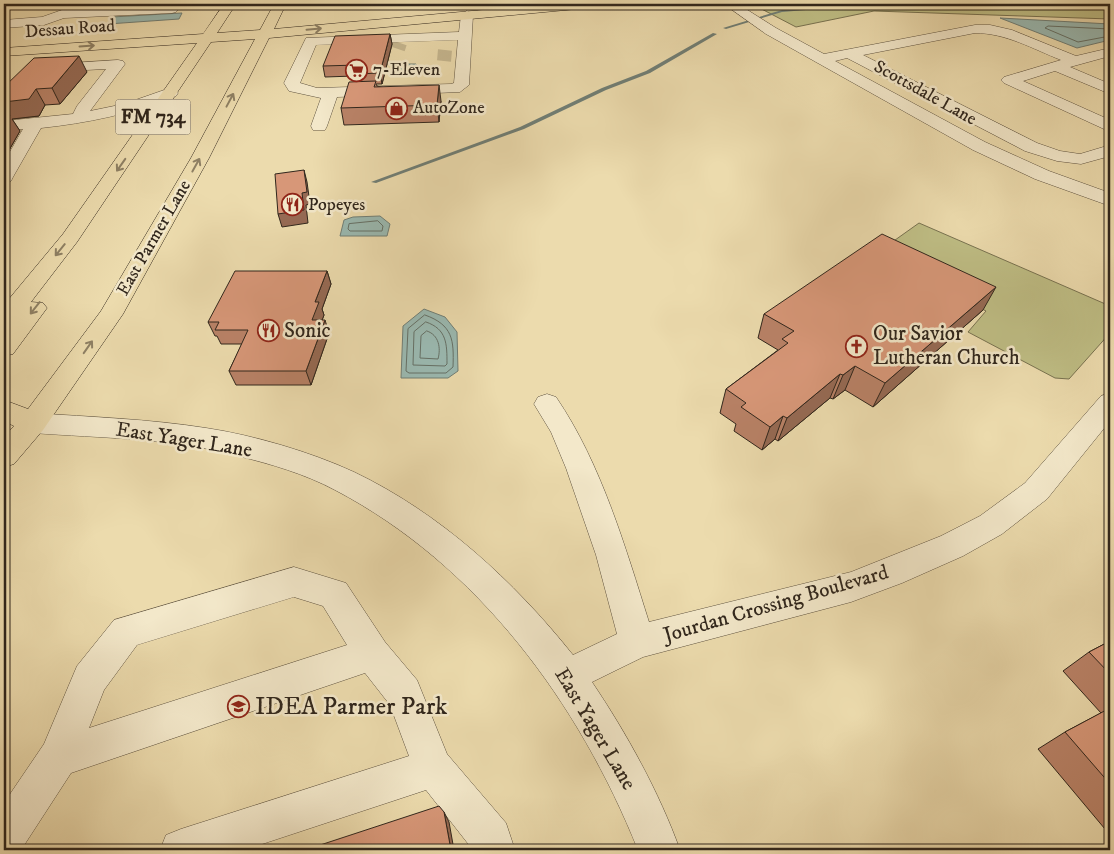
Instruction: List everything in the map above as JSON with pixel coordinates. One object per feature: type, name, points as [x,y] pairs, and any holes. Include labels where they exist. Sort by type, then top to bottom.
[{"type":"main road","name":"FM 734","points":[[4,320],[79,225],[130,129],[170,93],[230,4]]},
{"type":"main road","name":"East Parmer Lane","points":[[4,456],[33,423],[111,314],[200,158],[280,4]]},
{"type":"main road","name":"Dessau Road","points":[[4,41],[211,32],[469,9],[587,4]]},
{"type":"main road","name":"Dessau Road","points":[[4,52],[54,49],[211,32]]},
{"type":"main road","points":[[4,348],[82,250],[85,239],[79,225]]},
{"type":"main road","points":[[4,410],[33,423]]},
{"type":"street","points":[[30,39],[44,21],[47,13],[88,4]]},
{"type":"street","points":[[59,9],[172,9],[177,4]]},
{"type":"street","name":"Scottsdale Lane","points":[[730,4],[771,31],[980,146],[1042,174],[1110,200]]},
{"type":"street","points":[[5,24],[23,8]]},
{"type":"street","points":[[330,50],[312,41],[293,80],[294,88],[317,93],[455,89],[461,85],[469,9]]},
{"type":"street","points":[[5,24],[44,21]]},
{"type":"street","points":[[822,59],[975,29],[990,29],[1007,33],[1075,61]]},
{"type":"street","points":[[303,58],[330,50],[364,47],[423,49],[445,44],[465,36]]},
{"type":"street","points":[[54,49],[32,72],[118,64],[82,116]]},
{"type":"street","points":[[1108,124],[1009,80],[1110,52]]},
{"type":"street","points":[[850,54],[1031,147],[1057,156],[1081,159],[1110,150]]},
{"type":"street","points":[[1055,66],[1110,89]]},
{"type":"street","points":[[293,80],[425,75]]},
{"type":"street","points":[[4,126],[35,124],[144,105],[170,93]]},
{"type":"street","points":[[319,126],[331,93]]},
{"type":"street","points":[[12,110],[68,108],[82,116],[130,129]]},
{"type":"street","points":[[4,177],[35,124]]},
{"type":"street","name":"Jourdan Crossing Boulevard","points":[[567,676],[637,642],[850,587],[890,573],[952,546],[991,525],[1036,491],[1110,403]]},
{"type":"street","points":[[547,404],[564,430],[580,468],[612,555],[637,642]]},
{"type":"street","name":"East Yager Lane","points":[[33,423],[158,432],[212,440],[263,452],[344,480],[397,512],[448,548],[509,606],[567,676],[604,738],[639,803],[659,850]]},
{"type":"street","points":[[4,839],[58,758],[90,679],[126,632],[294,582],[334,594],[372,654],[404,693],[433,768],[491,838],[494,850]]},
{"type":"street","points":[[58,758],[372,654]]},
{"type":"street","points":[[181,850],[433,768]]},
{"type":"shaded area","points":[[752,4],[1110,4],[1110,19],[874,11],[796,27]]},
{"type":"shaded area","points":[[919,223],[1110,306],[1110,333],[1069,379],[1055,378],[968,332],[986,311],[874,255]]},
{"type":"water","points":[[182,13],[179,19],[108,24],[112,17]]},
{"type":"water","points":[[1000,18],[1110,24],[1110,40],[1077,48]]},
{"type":"water","points":[[392,64],[416,64],[420,66],[420,72],[392,74]]},
{"type":"water","points":[[380,216],[390,224],[387,236],[340,236],[344,220],[353,217]]},
{"type":"water","points":[[424,309],[445,317],[457,332],[458,371],[448,378],[401,378],[403,326]]},
{"type":"building","points":[[390,34],[380,73],[354,74],[357,65],[323,66],[335,36]]},
{"type":"building","points":[[79,56],[52,88],[36,89],[29,99],[4,102],[4,87],[34,58]]},
{"type":"building","points":[[376,81],[374,87],[439,85],[437,105],[341,108],[349,82]]},
{"type":"building","points":[[4,115],[10,115],[4,124]]},
{"type":"building","name":"Popeyes","points":[[304,170],[307,192],[302,193],[304,210],[278,214],[275,174]]},
{"type":"building","name":"Our Savior Lutheran Church","points":[[882,234],[996,287],[885,383],[855,366],[843,375],[840,374],[787,418],[783,416],[770,427],[741,407],[746,403],[726,389],[788,343],[782,339],[794,331],[764,314]]},
{"type":"building","points":[[235,271],[327,271],[315,302],[319,302],[312,320],[325,320],[306,371],[229,371],[248,330],[215,330],[219,322],[208,322]]},
{"type":"building","points":[[1110,641],[1110,674],[1089,652]]},
{"type":"building","points":[[1110,708],[1110,784],[1065,732]]},
{"type":"building","points":[[439,806],[444,812],[451,850],[305,850]]},
{"type":"waterway","points":[[725,28],[782,11],[875,4]]},
{"type":"waterway","points":[[374,182],[522,128],[604,89],[648,72],[715,34]]},
{"type":"tunnel","points":[[398,49],[400,43]]},
{"type":"tunnel","points":[[444,61],[445,50]]},
{"type":"place","name":"7-Eleven","points":[[357,70]]},
{"type":"place","name":"AutoZone","points":[[397,108]]},
{"type":"place","name":"Popeyes","points":[[292,205]]},
{"type":"place","name":"Sonic","points":[[268,331]]},
{"type":"place","name":"Our Savior Lutheran Church","points":[[857,346]]},
{"type":"place","name":"IDEA Parmer Park","points":[[239,706]]}]
